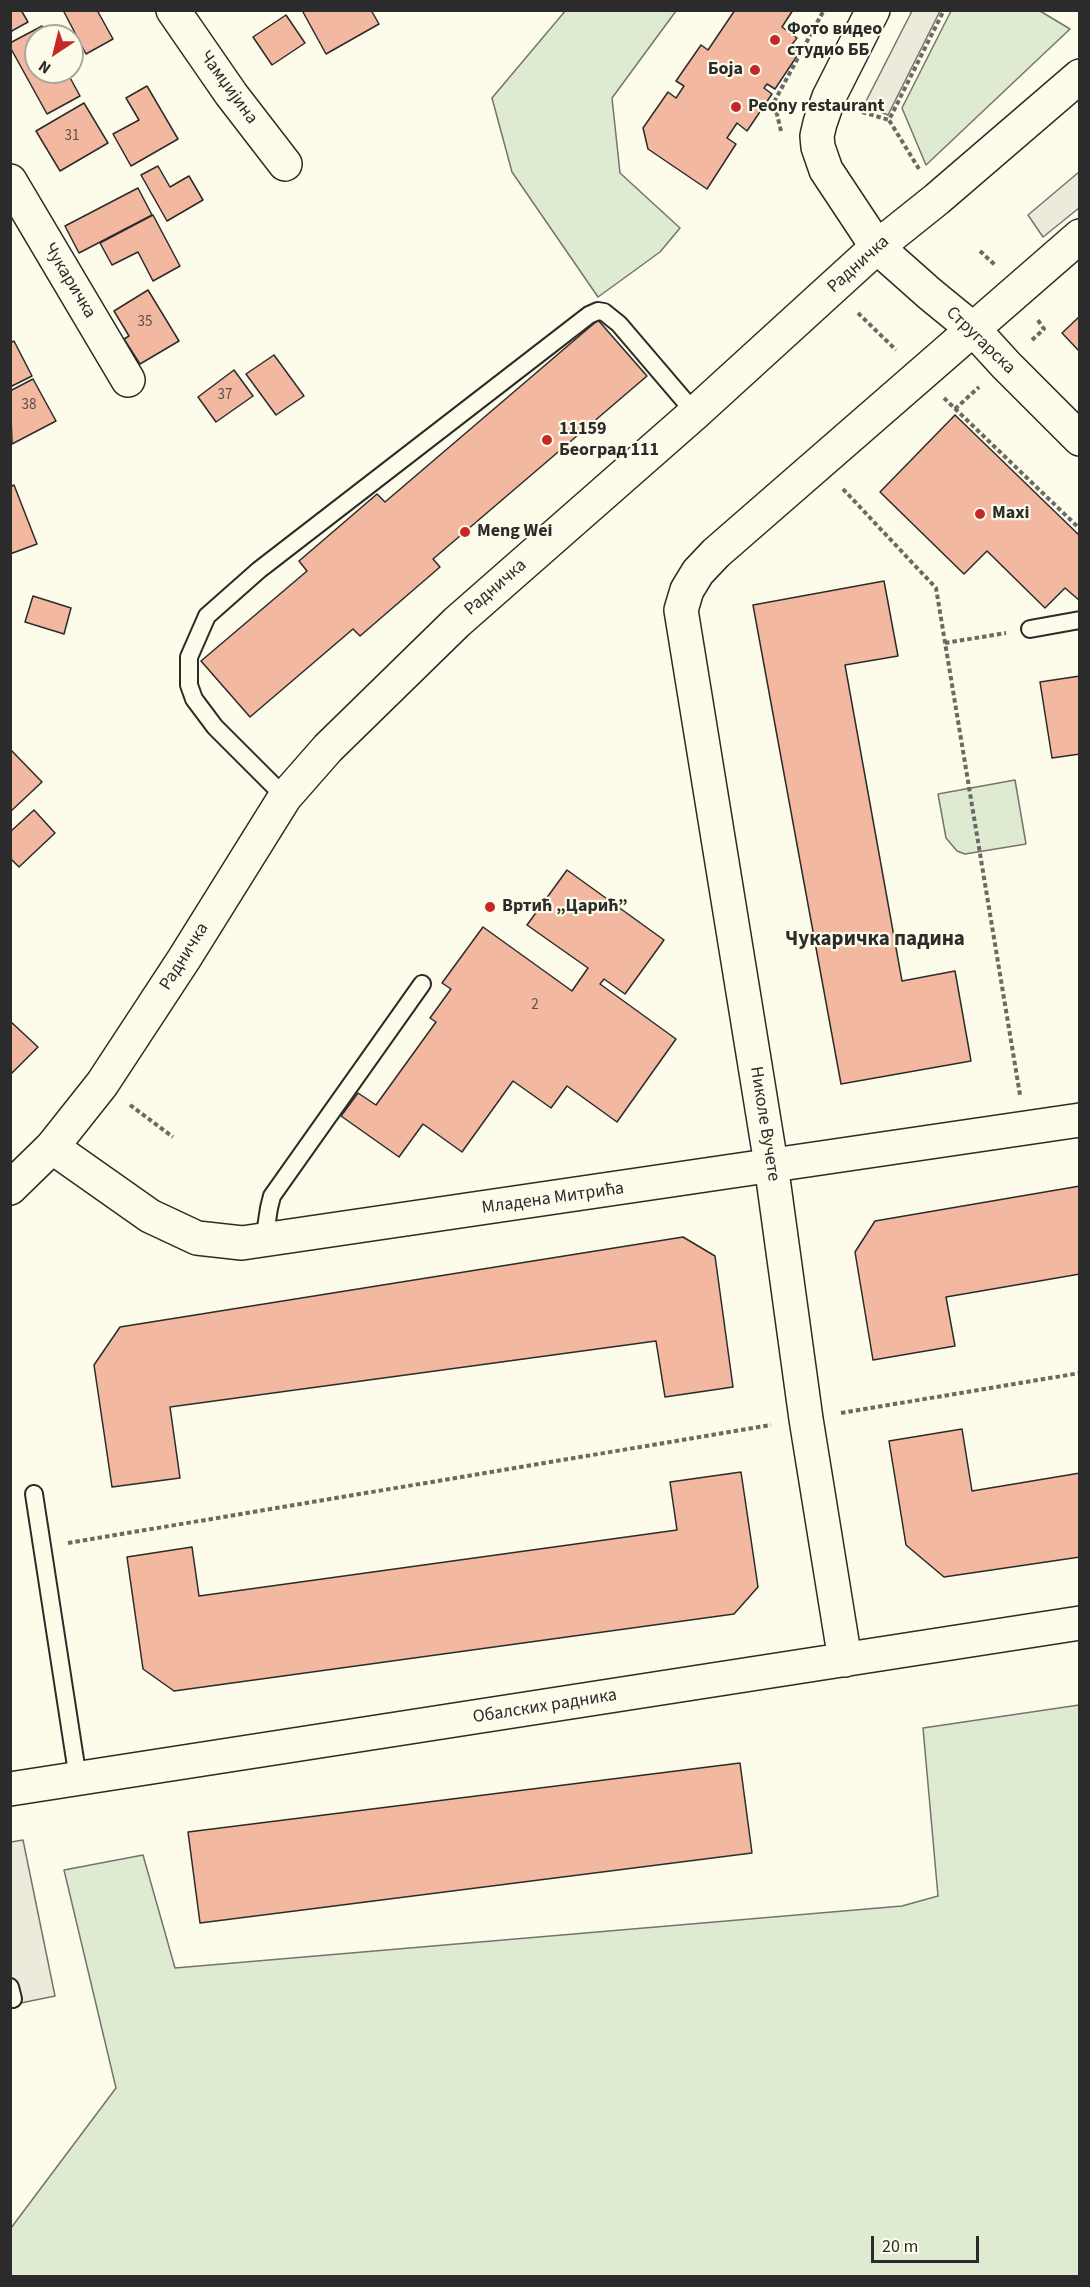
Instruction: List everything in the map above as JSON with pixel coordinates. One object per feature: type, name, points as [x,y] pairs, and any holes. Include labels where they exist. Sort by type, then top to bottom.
[{"type":"street","name":"Чамџијина","points":[[173,10],[231,94],[285,164]]},
{"type":"street","name":"Стругарска","points":[[873,10],[829,97],[817,136],[821,160],[877,247],[974,330],[1080,439]]},
{"type":"street","name":"Радничка","points":[[10,1188],[52,1147],[102,1084],[184,959],[285,797],[328,748],[457,622],[695,413],[877,247],[937,199],[1080,76]]},
{"type":"street","name":"Чукаричка","points":[[10,181],[128,380]]},
{"type":"street","points":[[820,464],[1080,236]]},
{"type":"street","name":"Николе Вучете","points":[[820,464],[716,553],[698,572],[687,590],[681,610],[682,630],[771,1164],[806,1419],[845,1660]]},
{"type":"street","name":"Младена Митрића","points":[[52,1147],[150,1216],[171,1227],[196,1238],[242,1243],[711,1176],[771,1164],[1080,1120]]},
{"type":"street","name":"Обалских радника","points":[[10,1789],[1080,1623]]},
{"type":"lane","points":[[285,797],[215,727],[194,699],[189,685],[189,657],[207,616],[259,570],[589,315],[598,311],[604,312],[619,324],[695,413]]},
{"type":"lane","points":[[1030,629],[1080,620]]},
{"type":"lane","points":[[264,1241],[272,1196],[422,984]]},
{"type":"lane","points":[[34,1494],[78,1779]]},
{"type":"path","points":[[889,120],[944,10]]},
{"type":"path","points":[[854,116],[864,111],[889,120],[924,178]]},
{"type":"path","points":[[858,313],[903,357]]},
{"type":"path","points":[[955,409],[984,383]]},
{"type":"path","points":[[939,393],[1080,529]]},
{"type":"path","points":[[820,464],[936,588],[1025,1128]]},
{"type":"path","points":[[945,643],[1030,629]]},
{"type":"path","points":[[42,1548],[1080,1373]]},
{"type":"green space","points":[[566,10],[676,11],[612,98],[620,173],[680,228],[660,252],[598,297],[512,172],[492,98]]},
{"type":"green space","points":[[951,11],[1040,11],[1070,29],[926,165],[902,108]]},
{"type":"green space","points":[[1015,780],[1026,844],[965,854],[957,851],[946,838],[938,794]]},
{"type":"green space","points":[[1079,1705],[1079,2276],[11,2276],[11,2228],[116,2088],[64,1870],[143,1855],[175,1968],[902,1906],[938,1896],[923,1728]]},
{"type":"shaded area","points":[[912,11],[940,11],[888,115],[864,105]]},
{"type":"shaded area","points":[[1079,172],[1079,208],[1043,237],[1028,215]]},
{"type":"shaded area","points":[[23,1840],[55,1996],[11,2005],[11,1842]]},
{"type":"building","points":[[10,10],[21,10],[28,22],[10,32]]},
{"type":"building","points":[[63,10],[97,10],[113,39],[86,54],[84,24],[70,24]]},
{"type":"building","points":[[306,10],[371,10],[379,24],[326,54],[303,12]]},
{"type":"building","points":[[735,10],[793,10],[782,27],[797,38],[790,47],[799,53],[775,89],[767,84],[764,88],[772,94],[747,131],[737,123],[727,138],[736,144],[707,189],[648,149],[643,128],[668,92],[676,98],[684,86],[676,81],[701,45],[708,50]]},
{"type":"building","points":[[286,15],[305,43],[272,65],[253,37]]},
{"type":"building","points":[[24,36],[24,72],[10,47],[10,43]]},
{"type":"building","points":[[30,84],[74,84],[80,96],[47,114]]},
{"type":"building","points":[[147,86],[178,139],[131,166],[113,134],[139,120],[126,98]]},
{"type":"building","points":[[84,103],[108,143],[60,171],[36,131]]},
{"type":"building","points":[[158,166],[170,187],[189,176],[203,200],[167,221],[141,175]]},
{"type":"building","points":[[138,188],[152,215],[79,253],[65,226]]},
{"type":"building","points":[[153,215],[180,266],[153,281],[138,252],[112,265],[100,243]]},
{"type":"building","points":[[148,290],[179,341],[140,364],[124,339],[129,336],[114,311]]},
{"type":"building","points":[[1080,316],[1080,352],[1062,333]]},
{"type":"building","points":[[598,320],[647,376],[433,559],[440,567],[360,636],[353,629],[250,717],[201,661],[307,571],[299,561],[377,494],[385,502]]},
{"type":"building","points":[[14,341],[32,376],[10,387],[10,343]]},
{"type":"building","points":[[274,355],[304,396],[276,415],[246,374]]},
{"type":"building","points":[[234,370],[253,396],[216,422],[198,397]]},
{"type":"building","points":[[33,379],[56,421],[12,444],[10,391]]},
{"type":"building","name":"Maxi","points":[[955,415],[1080,536],[1080,601],[1065,588],[1045,608],[987,551],[964,574],[880,492]]},
{"type":"building","points":[[14,485],[37,544],[10,554],[10,487]]},
{"type":"building","points":[[884,581],[898,656],[845,665],[902,981],[955,971],[971,1061],[841,1084],[753,605]]},
{"type":"building","points":[[33,596],[71,608],[64,634],[25,622]]},
{"type":"building","points":[[1080,676],[1080,754],[1052,758],[1040,682]]},
{"type":"building","points":[[10,749],[42,782],[10,812]]},
{"type":"building","points":[[34,810],[55,833],[19,867],[10,858],[10,832]]},
{"type":"building","points":[[567,870],[664,940],[625,994],[604,979],[600,984],[676,1039],[617,1122],[567,1086],[551,1108],[513,1081],[462,1152],[423,1124],[399,1157],[341,1116],[358,1093],[376,1105],[436,1022],[430,1018],[451,989],[442,983],[483,927],[572,991],[588,968],[527,925]]},
{"type":"building","points":[[10,1021],[38,1047],[10,1075]]},
{"type":"building","points":[[1080,1186],[1080,1274],[946,1297],[955,1346],[873,1360],[855,1252],[875,1221]]},
{"type":"building","points":[[683,1237],[715,1256],[733,1387],[665,1397],[656,1341],[170,1407],[180,1478],[112,1487],[94,1365],[120,1327]]},
{"type":"building","points":[[962,1429],[972,1491],[1080,1473],[1080,1557],[944,1577],[906,1545],[889,1441]]},
{"type":"building","points":[[741,1472],[758,1587],[734,1614],[174,1691],[143,1669],[127,1557],[192,1547],[199,1596],[677,1530],[670,1482]]},
{"type":"building","points":[[740,1763],[752,1853],[200,1923],[188,1832]]},
{"type":"place","name":"Фото видео студио ББ","points":[[775,40]]},
{"type":"place","name":"Боја","points":[[755,70]]},
{"type":"place","name":"Peony restaurant","points":[[736,107]]},
{"type":"place","name":"11159 Београд 111","points":[[547,440]]},
{"type":"place","name":"Maxi","points":[[980,514]]},
{"type":"place","name":"Meng Wei","points":[[465,532]]},
{"type":"place","name":"Вртић „Царић”","points":[[490,907]]},
{"type":"district","name":"Чукаричка падина","points":[[875,940]]}]
